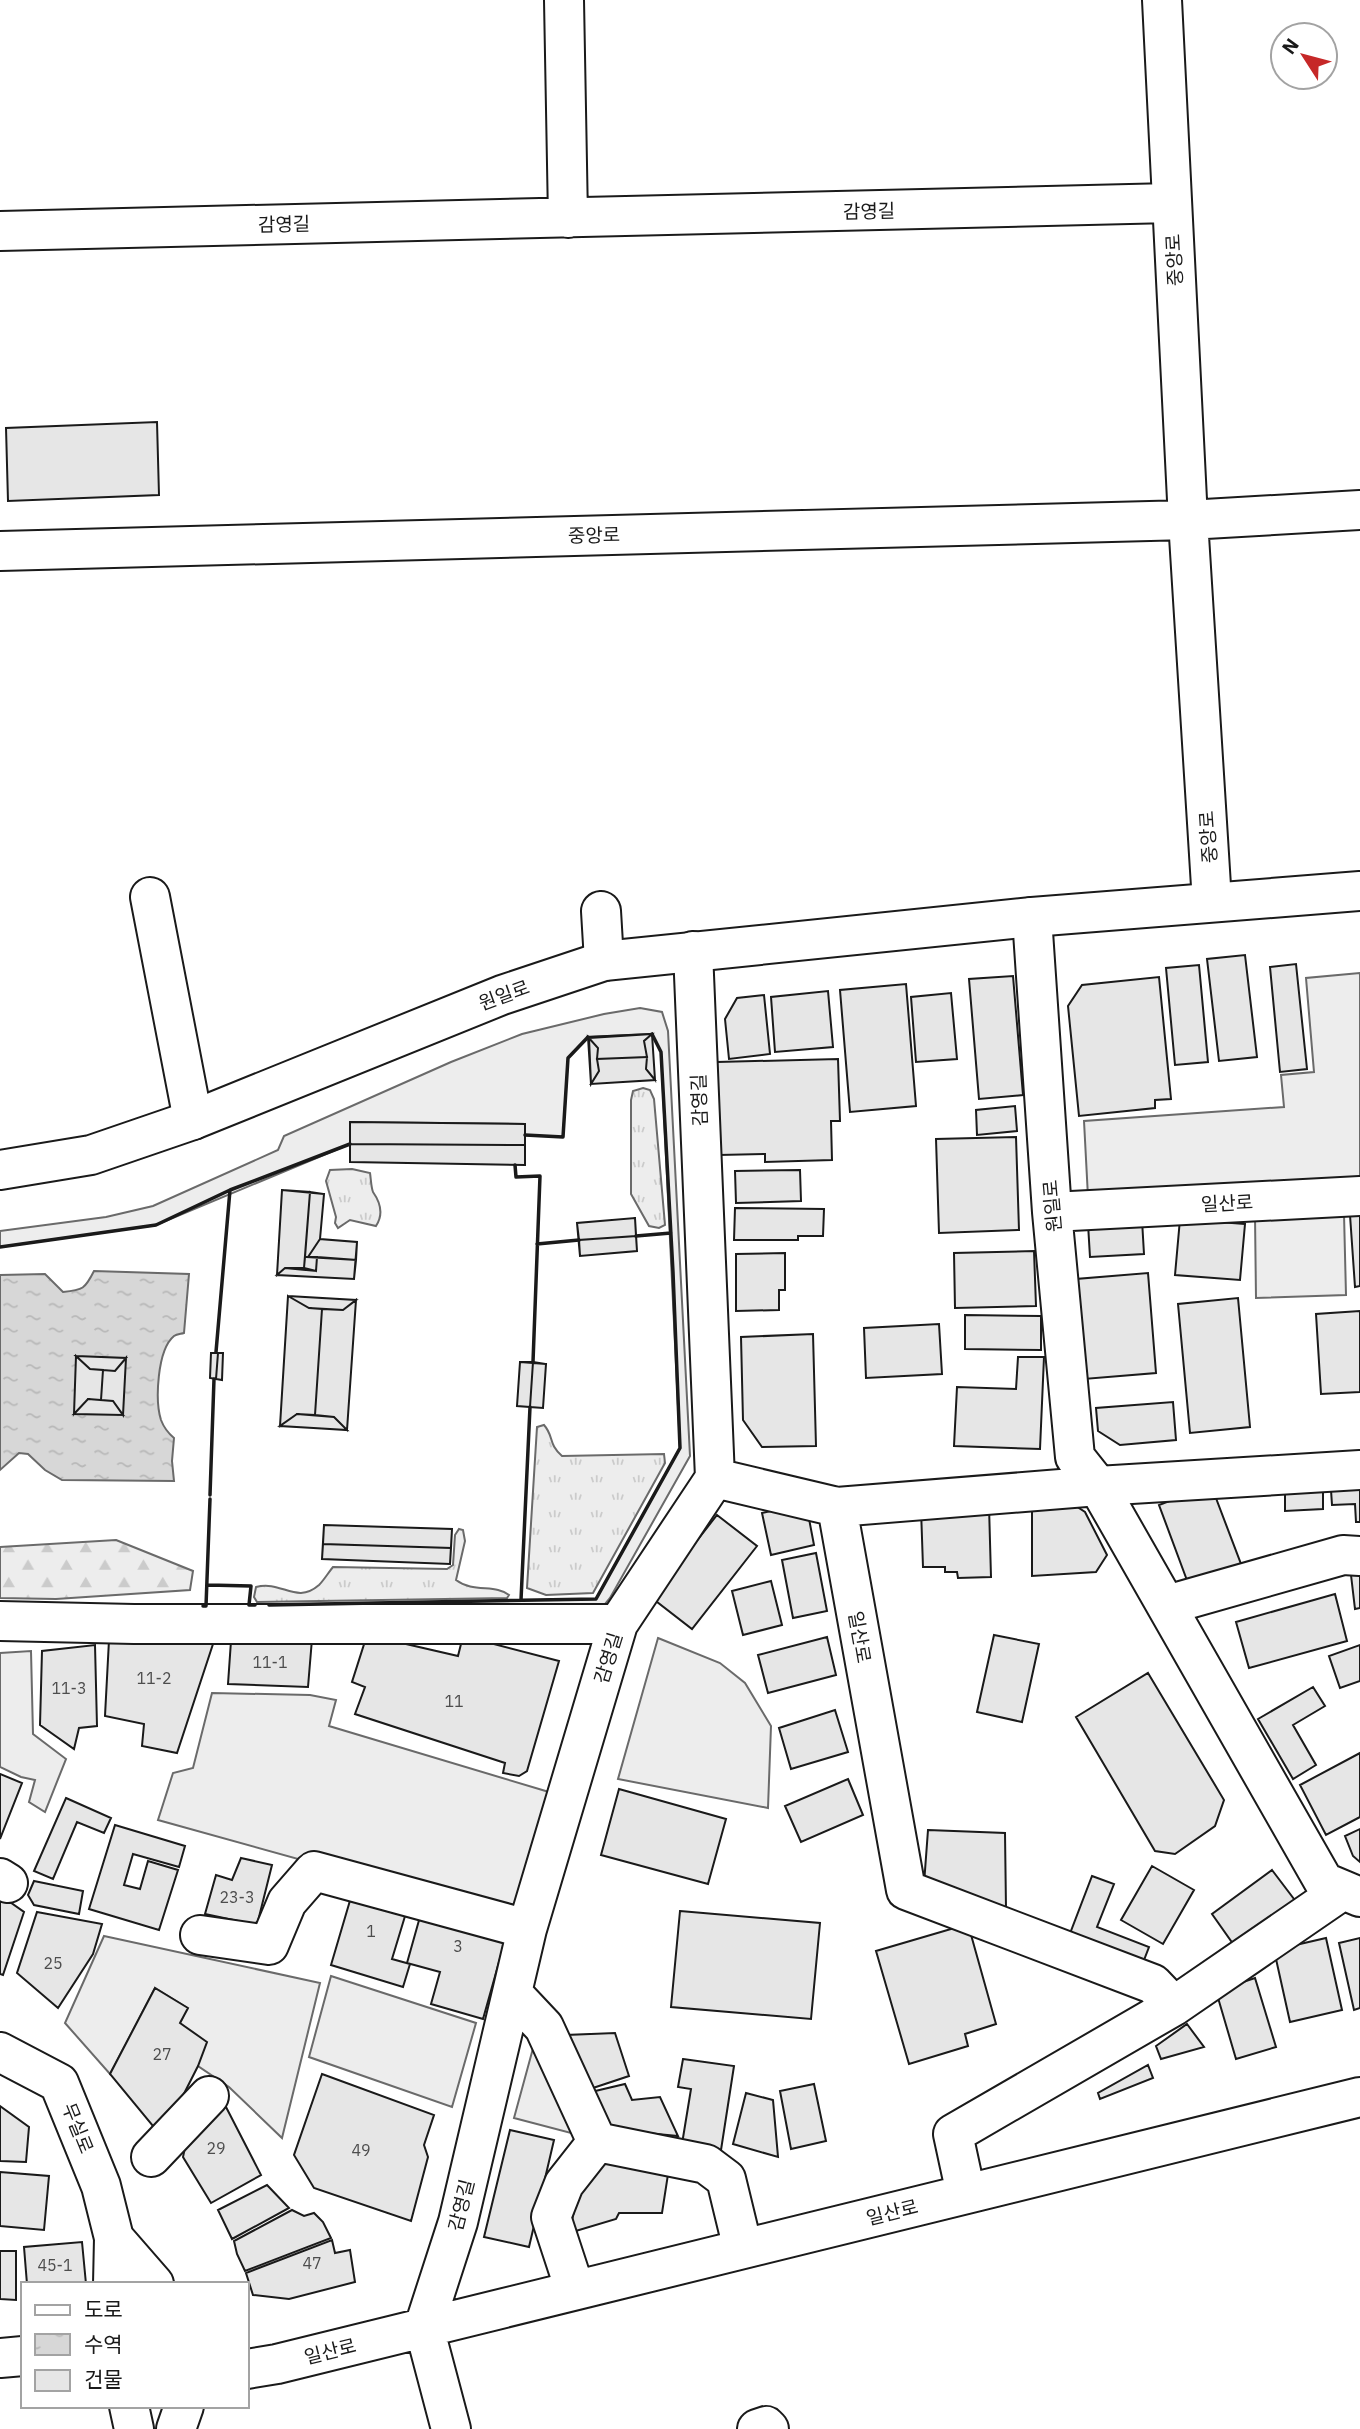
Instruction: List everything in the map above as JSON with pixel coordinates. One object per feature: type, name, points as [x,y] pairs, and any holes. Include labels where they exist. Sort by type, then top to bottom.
[{"type":"street","points":[[564,0],[568,218]]},
{"type":"street","name":"중앙로","points":[[1163,0],[1188,520],[1212,902]]},
{"type":"street","name":"감영길","points":[[0,231],[1171,203]]},
{"type":"street","name":"중앙로","points":[[0,551],[1188,520],[1360,510]]},
{"type":"street","name":"원일로","points":[[0,1170],[91,1155],[193,1120],[502,995],[604,961],[1032,917],[1360,891]]},
{"type":"street","points":[[150,897],[193,1120]]},
{"type":"street","points":[[601,911],[604,961]]},
{"type":"street","name":"원일로","points":[[1032,917],[1052,1212],[1075,1457],[1098,1486]]},
{"type":"street","name":"감영길","points":[[424,2328],[458,2222],[527,1929],[618,1624],[715,1478],[693,951]]},
{"type":"street","name":"일산로","points":[[1052,1212],[1360,1196]]},
{"type":"street","points":[[715,1478],[837,1507],[1098,1486],[1360,1470]]},
{"type":"street","points":[[1098,1486],[1324,1882],[1352,1894]]},
{"type":"street","name":"일산로","points":[[837,1507],[906,1890],[1153,1984],[1174,2006]]},
{"type":"street","points":[[1167,1605],[1343,1555],[1360,1556]]},
{"type":"street","points":[[0,1621],[147,1624],[618,1624]]},
{"type":"street","points":[[200,1935],[270,1945],[287,1902],[314,1871],[527,1929]]},
{"type":"street","points":[[966,2194],[953,2134],[1174,2006],[1352,1894]]},
{"type":"street","points":[[512,1993],[544,2027],[597,2143]]},
{"type":"street","name":"무실로","points":[[0,2052],[59,2083],[101,2186],[114,2238]]},
{"type":"street","points":[[151,2157],[209,2096]]},
{"type":"street","name":"일산로","points":[[257,2362],[424,2328],[1360,2097]]},
{"type":"street","points":[[597,2143],[706,2164],[726,2179],[743,2249]]},
{"type":"street","points":[[575,2291],[551,2217],[564,2184],[597,2143]]},
{"type":"street","points":[[113,2282],[114,2238]]},
{"type":"street","points":[[114,2238],[152,2282]]},
{"type":"street","points":[[424,2328],[451,2429]]},
{"type":"street","points":[[0,2358],[21,2356]]},
{"type":"street","points":[[129,2408],[134,2429]]},
{"type":"street","points":[[176,2429],[183,2408]]},
{"type":"street","points":[[757,2429],[766,2426],[769,2429]]},
{"type":"green space","points":[[643,1088],[650,1090],[654,1099],[665,1225],[659,1228],[649,1226],[631,1194],[631,1100],[633,1091]]},
{"type":"green space","points":[[352,1169],[370,1173],[372,1190],[380,1208],[376,1226],[350,1220],[338,1228],[335,1223],[336,1217],[326,1181],[330,1170]]},
{"type":"green space","points":[[544,1425],[562,1456],[664,1454],[665,1463],[593,1593],[546,1595],[527,1588],[537,1427]]},
{"type":"green space","points":[[459,1529],[463,1530],[465,1541],[456,1580],[470,1586],[504,1592],[509,1595],[507,1598],[257,1602],[254,1597],[256,1587],[265,1586],[296,1593],[311,1591],[333,1567],[447,1569],[453,1565],[455,1535]]},
{"type":"green space","points":[[116,1540],[193,1571],[190,1590],[56,1599],[0,1598],[0,1547]]},
{"type":"shaded area","points":[[1360,973],[1360,1178],[1088,1197],[1084,1121],[1284,1107],[1281,1075],[1314,1072],[1306,978]]},
{"type":"shaded area","points":[[640,1008],[662,1012],[668,1031],[690,1456],[610,1598],[597,1614],[249,1605],[596,1599],[680,1448],[661,1052],[652,1034],[589,1037],[568,1058],[563,1137],[525,1135],[525,1124],[350,1122],[350,1144],[156,1225],[0,1247],[0,1231],[106,1217],[153,1206],[278,1150],[284,1136],[451,1062],[522,1034]]},
{"type":"shaded area","points":[[1344,1214],[1346,1295],[1256,1298],[1255,1216]]},
{"type":"shaded area","points":[[658,1638],[720,1663],[745,1683],[771,1726],[768,1808],[618,1779]]},
{"type":"shaded area","points":[[31,1651],[33,1734],[66,1759],[45,1812],[29,1802],[35,1780],[0,1767],[0,1653]]},
{"type":"shaded area","points":[[212,1693],[310,1695],[336,1700],[329,1726],[549,1792],[514,1919],[158,1820],[173,1773],[193,1768]]},
{"type":"shaded area","points":[[104,1936],[320,1983],[282,2138],[229,2087],[198,2066],[180,2023],[187,2008],[155,1988],[110,2074],[65,2023]]},
{"type":"shaded area","points":[[331,1976],[476,2023],[452,2107],[309,2057]]},
{"type":"shaded area","points":[[535,2041],[590,2138],[514,2118]]},
{"type":"water","points":[[94,1271],[189,1274],[184,1333],[174,1336],[168,1343],[159,1376],[159,1412],[166,1430],[174,1438],[174,1481],[62,1480],[45,1470],[28,1454],[19,1453],[0,1470],[0,1275],[45,1274],[63,1292],[83,1288]]},
{"type":"building","points":[[157,422],[159,495],[8,501],[6,428]]},
{"type":"building","points":[[1245,955],[1257,1057],[1219,1061],[1207,959]]},
{"type":"building","points":[[1296,964],[1307,1069],[1280,1072],[1270,967]]},
{"type":"building","points":[[1199,965],[1208,1062],[1175,1065],[1166,968]]},
{"type":"building","points":[[1013,976],[1023,1095],[979,1099],[969,979]]},
{"type":"building","points":[[1159,977],[1171,1099],[1155,1100],[1155,1108],[1079,1116],[1068,1006],[1082,985]]},
{"type":"building","points":[[906,984],[916,1106],[850,1112],[840,990]]},
{"type":"building","points":[[828,991],[833,1047],[775,1052],[771,997]]},
{"type":"building","points":[[951,993],[957,1059],[916,1062],[911,997]]},
{"type":"building","points":[[764,995],[770,1054],[729,1059],[725,1019],[737,998]]},
{"type":"building","points":[[652,1034],[655,1080],[591,1084],[589,1038]]},
{"type":"building","points":[[652,1034],[644,1041],[647,1057],[597,1059],[598,1048],[588,1037]]},
{"type":"building","points":[[652,1034],[655,1080],[646,1069],[644,1041]]},
{"type":"building","points":[[588,1037],[598,1048],[599,1071],[591,1084]]},
{"type":"building","points":[[647,1057],[646,1069],[655,1080],[591,1084],[599,1071],[597,1059]]},
{"type":"building","points":[[838,1059],[840,1121],[831,1121],[832,1160],[765,1162],[765,1154],[719,1155],[717,1062]]},
{"type":"building","points":[[1015,1106],[1017,1131],[977,1135],[976,1110]]},
{"type":"building","points":[[350,1122],[525,1124],[525,1165],[350,1162]]},
{"type":"building","points":[[350,1122],[525,1124],[525,1145],[350,1144]]},
{"type":"building","points":[[1016,1137],[1019,1230],[939,1233],[936,1139]]},
{"type":"building","points":[[350,1144],[525,1145],[525,1165],[350,1162]]},
{"type":"building","points":[[800,1170],[801,1201],[736,1203],[735,1171]]},
{"type":"building","points":[[282,1190],[324,1194],[320,1239],[357,1242],[354,1279],[277,1275]]},
{"type":"building","points":[[282,1190],[310,1192],[304,1268],[285,1268],[277,1275]]},
{"type":"building","points":[[310,1192],[324,1194],[320,1239],[308,1257],[305,1257]]},
{"type":"building","points":[[735,1208],[824,1209],[823,1236],[798,1236],[798,1240],[734,1240]]},
{"type":"building","points":[[1360,1214],[1360,1286],[1355,1287],[1350,1215]]},
{"type":"building","points":[[635,1218],[637,1251],[580,1256],[577,1223]]},
{"type":"building","points":[[635,1218],[636,1236],[579,1240],[577,1223]]},
{"type":"building","points":[[1180,1219],[1245,1224],[1240,1280],[1175,1275]]},
{"type":"building","points":[[1142,1220],[1144,1254],[1090,1257],[1088,1224]]},
{"type":"building","points":[[636,1236],[637,1251],[580,1256],[579,1240]]},
{"type":"building","points":[[320,1239],[357,1242],[356,1260],[308,1257]]},
{"type":"building","points":[[1034,1251],[1036,1306],[955,1308],[954,1253]]},
{"type":"building","points":[[785,1253],[785,1290],[779,1290],[779,1310],[736,1311],[736,1254]]},
{"type":"building","points":[[305,1257],[317,1257],[316,1271],[304,1268]]},
{"type":"building","points":[[317,1257],[356,1260],[354,1279],[277,1275],[285,1268],[316,1271]]},
{"type":"building","points":[[1148,1273],[1156,1373],[1084,1379],[1076,1279]]},
{"type":"building","points":[[288,1296],[356,1300],[347,1430],[280,1426]]},
{"type":"building","points":[[288,1296],[356,1300],[343,1310],[309,1308]]},
{"type":"building","points":[[288,1296],[309,1308],[322,1309],[315,1415],[297,1414],[280,1426]]},
{"type":"building","points":[[1238,1298],[1250,1427],[1190,1433],[1178,1304]]},
{"type":"building","points":[[356,1300],[347,1430],[334,1417],[315,1415],[322,1309],[343,1310]]},
{"type":"building","points":[[1360,1311],[1360,1392],[1321,1394],[1316,1314]]},
{"type":"building","points":[[965,1315],[1041,1316],[1041,1350],[965,1349]]},
{"type":"building","points":[[939,1324],[942,1374],[866,1378],[864,1328]]},
{"type":"building","points":[[813,1334],[816,1446],[762,1447],[743,1420],[741,1337]]},
{"type":"building","points":[[211,1353],[223,1353],[222,1380],[210,1378]]},
{"type":"building","points":[[211,1353],[218,1353],[216,1379],[210,1378]]},
{"type":"building","points":[[218,1353],[223,1353],[222,1380],[216,1379]]},
{"type":"building","points":[[76,1356],[126,1358],[123,1415],[74,1414]]},
{"type":"building","points":[[76,1356],[90,1369],[103,1370],[101,1400],[88,1399],[74,1414]]},
{"type":"building","points":[[76,1356],[126,1358],[115,1371],[90,1369]]},
{"type":"building","points":[[1018,1357],[1044,1357],[1040,1449],[954,1446],[957,1387],[1016,1389]]},
{"type":"building","points":[[126,1358],[123,1415],[113,1401],[101,1400],[103,1370],[115,1371]]},
{"type":"building","points":[[520,1362],[546,1364],[543,1408],[517,1406]]},
{"type":"building","points":[[520,1362],[533,1362],[530,1407],[517,1406]]},
{"type":"building","points":[[533,1362],[546,1364],[543,1408],[530,1407]]},
{"type":"building","points":[[88,1399],[113,1401],[123,1415],[74,1414]]},
{"type":"building","points":[[1173,1402],[1176,1440],[1120,1445],[1098,1431],[1096,1408]]},
{"type":"building","points":[[297,1414],[334,1417],[347,1430],[280,1426]]},
{"type":"building","points":[[1211,1485],[1241,1564],[1188,1583],[1159,1505]]},
{"type":"building","points":[[1323,1487],[1323,1509],[1285,1511],[1285,1488]]},
{"type":"building","points":[[1360,1488],[1360,1522],[1356,1522],[1355,1504],[1332,1505],[1331,1490]]},
{"type":"building","points":[[1065,1499],[1085,1512],[1107,1555],[1096,1572],[1032,1576],[1032,1503]]},
{"type":"building","points":[[806,1503],[814,1545],[771,1555],[762,1513]]},
{"type":"building","points":[[989,1506],[991,1577],[958,1578],[957,1572],[945,1572],[945,1567],[923,1567],[921,1509]]},
{"type":"building","points":[[717,1515],[757,1546],[692,1629],[652,1598]]},
{"type":"building","points":[[324,1525],[452,1529],[450,1564],[322,1559]]},
{"type":"building","points":[[324,1525],[452,1529],[451,1548],[323,1544]]},
{"type":"building","points":[[323,1544],[451,1548],[450,1564],[322,1559]]},
{"type":"building","points":[[816,1553],[827,1611],[793,1618],[782,1560]]},
{"type":"building","points":[[1360,1574],[1360,1608],[1355,1609],[1351,1575]]},
{"type":"building","points":[[771,1581],[782,1625],[743,1635],[732,1591]]},
{"type":"building","points":[[1335,1594],[1347,1641],[1249,1668],[1236,1622]]},
{"type":"building","points":[[367,1635],[458,1656],[463,1636],[559,1661],[527,1771],[519,1776],[503,1773],[505,1763],[355,1714],[365,1687],[352,1682]]},
{"type":"building","points":[[994,1635],[1039,1644],[1022,1722],[977,1712]]},
{"type":"building","points":[[827,1637],[836,1675],[768,1693],[758,1655]]},
{"type":"building","points":[[312,1639],[308,1687],[228,1684],[231,1641]]},
{"type":"building","points":[[109,1640],[214,1641],[177,1753],[142,1746],[144,1724],[105,1716]]},
{"type":"building","points":[[95,1645],[97,1726],[79,1728],[74,1749],[40,1725],[42,1651]]},
{"type":"building","points":[[1360,1645],[1360,1681],[1340,1688],[1329,1656]]},
{"type":"building","points":[[1148,1673],[1224,1800],[1215,1826],[1175,1854],[1155,1851],[1076,1717]]},
{"type":"building","points":[[1313,1687],[1325,1706],[1293,1725],[1316,1765],[1293,1779],[1258,1719]]},
{"type":"building","points":[[835,1710],[848,1752],[791,1769],[779,1728]]},
{"type":"building","points":[[1360,1753],[1360,1817],[1326,1835],[1300,1785]]},
{"type":"building","points":[[0,1774],[22,1783],[0,1839]]},
{"type":"building","points":[[848,1779],[863,1815],[801,1842],[785,1806]]},
{"type":"building","points":[[619,1789],[726,1819],[708,1884],[601,1855]]},
{"type":"building","points":[[66,1798],[111,1818],[104,1833],[77,1822],[53,1879],[34,1871]]},
{"type":"building","points":[[115,1825],[185,1846],[179,1867],[133,1854],[124,1885],[140,1889],[148,1861],[178,1870],[159,1930],[89,1909]]},
{"type":"building","points":[[1360,1829],[1360,1862],[1353,1856],[1345,1836]]},
{"type":"building","points":[[928,1830],[1005,1833],[1006,1909],[924,1884]]},
{"type":"building","points":[[241,1858],[272,1865],[257,1925],[205,1914],[216,1875],[232,1880]]},
{"type":"building","points":[[1152,1866],[1194,1890],[1163,1944],[1121,1920]]},
{"type":"building","points":[[1272,1870],[1297,1903],[1236,1948],[1212,1914]]},
{"type":"building","points":[[1092,1876],[1114,1884],[1097,1927],[1149,1947],[1139,1973],[1066,1944]]},
{"type":"building","points":[[34,1881],[83,1891],[79,1914],[34,1905],[28,1895]]},
{"type":"building","points":[[354,1887],[409,1903],[392,1959],[410,1964],[403,1987],[331,1965]]},
{"type":"building","points":[[0,1895],[24,1912],[3,1975],[0,1974]]},
{"type":"building","points":[[423,1906],[508,1930],[483,2019],[431,2004],[440,1972],[407,1963]]},
{"type":"building","points":[[680,1911],[820,1923],[811,2019],[671,2007]]},
{"type":"building","points":[[37,1912],[102,1924],[93,1954],[58,2008],[17,1973]]},
{"type":"building","points":[[968,1924],[996,2024],[965,2034],[968,2046],[909,2064],[876,1951]]},
{"type":"building","points":[[1326,1938],[1342,2010],[1290,2022],[1274,1950]]},
{"type":"building","points":[[1360,1938],[1360,2008],[1354,2010],[1339,1943]]},
{"type":"building","points":[[1255,1978],[1276,2047],[1236,2059],[1216,1991]]},
{"type":"building","points":[[155,1988],[188,2008],[180,2023],[207,2042],[198,2066],[162,2137],[110,2074]]},
{"type":"building","points":[[1187,2024],[1204,2047],[1161,2059],[1156,2046]]},
{"type":"building","points":[[615,2033],[629,2076],[584,2091],[566,2035]]},
{"type":"building","points":[[683,2059],[734,2066],[721,2150],[682,2144],[691,2089],[678,2087]]},
{"type":"building","points":[[1148,2065],[1153,2078],[1100,2099],[1098,2093]]},
{"type":"building","points":[[322,2074],[434,2115],[424,2145],[428,2157],[411,2221],[314,2188],[294,2155]]},
{"type":"building","points":[[625,2084],[632,2100],[660,2097],[678,2136],[604,2129],[591,2092]]},
{"type":"building","points":[[814,2084],[826,2141],[791,2149],[780,2091]]},
{"type":"building","points":[[746,2093],[773,2100],[778,2157],[733,2144]]},
{"type":"building","points":[[0,2106],[29,2127],[26,2162],[0,2161]]},
{"type":"building","points":[[226,2107],[261,2175],[211,2203],[183,2157],[187,2138],[209,2115]]},
{"type":"building","points":[[510,2130],[554,2140],[529,2247],[484,2237]]},
{"type":"building","points":[[603,2161],[669,2168],[662,2213],[619,2213],[616,2219],[569,2233],[578,2194]]},
{"type":"building","points":[[0,2172],[49,2176],[44,2230],[0,2226]]},
{"type":"building","points":[[267,2185],[289,2208],[232,2239],[218,2210]]},
{"type":"building","points":[[292,2210],[304,2216],[314,2213],[323,2222],[331,2238],[245,2271],[234,2241]]},
{"type":"building","points":[[332,2240],[335,2253],[350,2250],[355,2282],[289,2299],[253,2295],[246,2273]]},
{"type":"building","points":[[82,2242],[86,2282],[27,2282],[24,2247]]},
{"type":"building","points":[[0,2251],[16,2251],[16,2300],[0,2299]]},
{"type":"wall","points":[[269,1605],[596,1599],[680,1448],[661,1052],[652,1034]]},
{"type":"wall","points":[[525,1135],[563,1137],[568,1058],[588,1037]]},
{"type":"wall","points":[[0,1247],[156,1225],[230,1190],[350,1144]]},
{"type":"wall","points":[[515,1165],[516,1177],[540,1176],[533,1362]]},
{"type":"wall","points":[[216,1352],[230,1190]]},
{"type":"wall","points":[[636,1236],[671,1233]]},
{"type":"wall","points":[[537,1244],[579,1240]]},
{"type":"wall","points":[[210,1495],[214,1379]]},
{"type":"wall","points":[[521,1600],[530,1407]]},
{"type":"wall","points":[[203,1606],[206,1606],[210,1499]]},
{"type":"wall","points":[[208,1585],[251,1586],[249,1605],[255,1605]]}]
